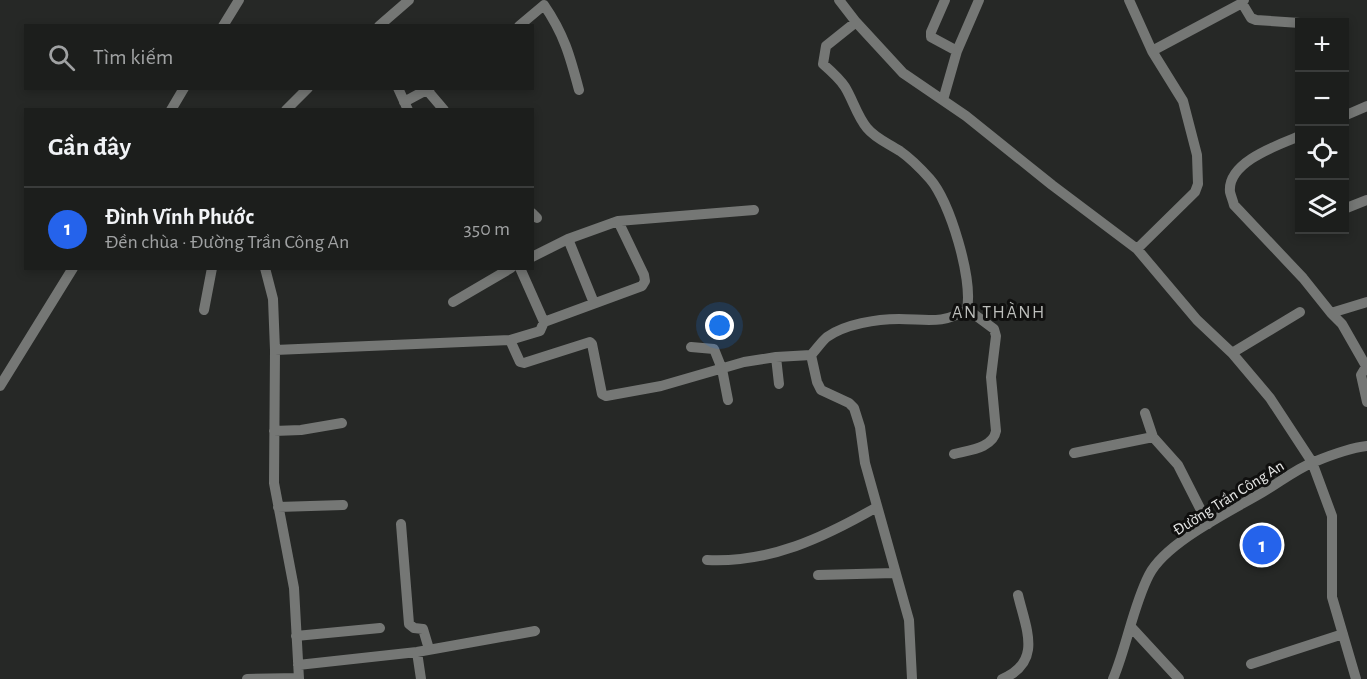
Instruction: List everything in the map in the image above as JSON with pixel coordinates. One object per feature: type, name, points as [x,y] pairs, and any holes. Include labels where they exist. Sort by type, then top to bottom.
[{"type":"street","points":[[224,24],[239,0]]},
{"type":"street","points":[[381,24],[409,0]]},
{"type":"street","points":[[839,0],[903,73],[966,116],[1137,249],[1197,320],[1232,353],[1270,398],[1312,462],[1332,516],[1332,597],[1356,679]]},
{"type":"street","points":[[945,0],[931,37],[957,51]]},
{"type":"street","points":[[943,100],[957,51],[979,0]]},
{"type":"street","points":[[1129,0],[1152,51],[1183,101],[1197,155],[1198,184],[1191,198],[1137,249]]},
{"type":"street","points":[[1152,51],[1243,2],[1251,18],[1256,20],[1295,23]]},
{"type":"street","points":[[522,24],[548,3],[566,43],[579,90]]},
{"type":"street","points":[[510,340],[520,362],[524,363],[590,342],[604,396],[660,386],[744,362],[811,355],[827,338],[853,325],[896,319],[944,320],[967,309],[969,300],[957,238],[948,211],[931,180],[901,152],[880,141],[865,127],[845,86],[823,64],[826,46],[856,22]]},
{"type":"street","points":[[172,108],[183,90]]},
{"type":"street","points":[[288,108],[306,90]]},
{"type":"street","points":[[399,90],[406,106],[428,90]]},
{"type":"street","points":[[430,90],[443,108]]},
{"type":"street","points":[[1349,114],[1367,106]]},
{"type":"street","points":[[1295,138],[1244,163],[1237,171],[1230,190],[1234,205],[1303,278],[1330,314],[1342,324],[1367,365],[1361,375],[1367,402]]},
{"type":"street","points":[[1349,207],[1367,200]]},
{"type":"street","points":[[534,256],[568,239],[618,220],[754,210]]},
{"type":"street","points":[[275,350],[510,340],[540,331],[544,322],[642,286],[645,281],[644,274],[618,220]]},
{"type":"street","points":[[568,239],[594,303]]},
{"type":"street","points":[[0,386],[72,270]]},
{"type":"street","points":[[204,310],[212,270]]},
{"type":"street","points":[[247,679],[299,678],[294,588],[274,483],[273,299],[266,270]]},
{"type":"street","points":[[453,302],[509,270]]},
{"type":"street","points":[[521,270],[544,322]]},
{"type":"street","points":[[1330,314],[1367,302]]},
{"type":"street","points":[[954,454],[990,443],[995,438],[996,431],[991,377],[996,336],[994,329],[967,309]]},
{"type":"street","points":[[1232,353],[1273,331],[1300,312]]},
{"type":"street","points":[[691,347],[714,348],[722,369],[728,400]]},
{"type":"street","points":[[811,355],[816,382],[821,390],[849,403],[854,408],[877,507],[909,620],[912,679]]},
{"type":"street","points":[[776,357],[779,384]]},
{"type":"street","points":[[1145,413],[1153,437],[1178,465],[1208,524]]},
{"type":"street","points":[[274,431],[301,430],[342,423]]},
{"type":"street","points":[[1074,453],[1153,437]]},
{"type":"street","name":"Đường Trần Công An","points":[[1113,679],[1150,573],[1166,554],[1208,524],[1312,462],[1367,446]]},
{"type":"street","points":[[278,507],[343,505]]},
{"type":"street","points":[[707,560],[731,561],[766,555],[807,543],[877,507]]},
{"type":"street","points":[[400,524],[410,624],[411,627],[423,629],[429,649]]},
{"type":"street","points":[[818,575],[895,573]]},
{"type":"street","points":[[1002,679],[1019,669],[1026,660],[1028,651],[1028,634],[1018,596]]},
{"type":"street","points":[[1131,627],[1179,679]]},
{"type":"street","points":[[296,636],[380,628]]},
{"type":"street","points":[[298,665],[417,652],[535,631]]},
{"type":"street","points":[[1251,664],[1343,634]]},
{"type":"street","points":[[417,652],[421,679]]},
{"type":"building","points":[[1268,528],[1280,544],[1257,562],[1245,546]]},
{"type":"place","name":"Đình Vĩnh Phước","points":[[1262,545]]},
{"type":"district","name":"AN THÀNH","points":[[999,312]]}]
